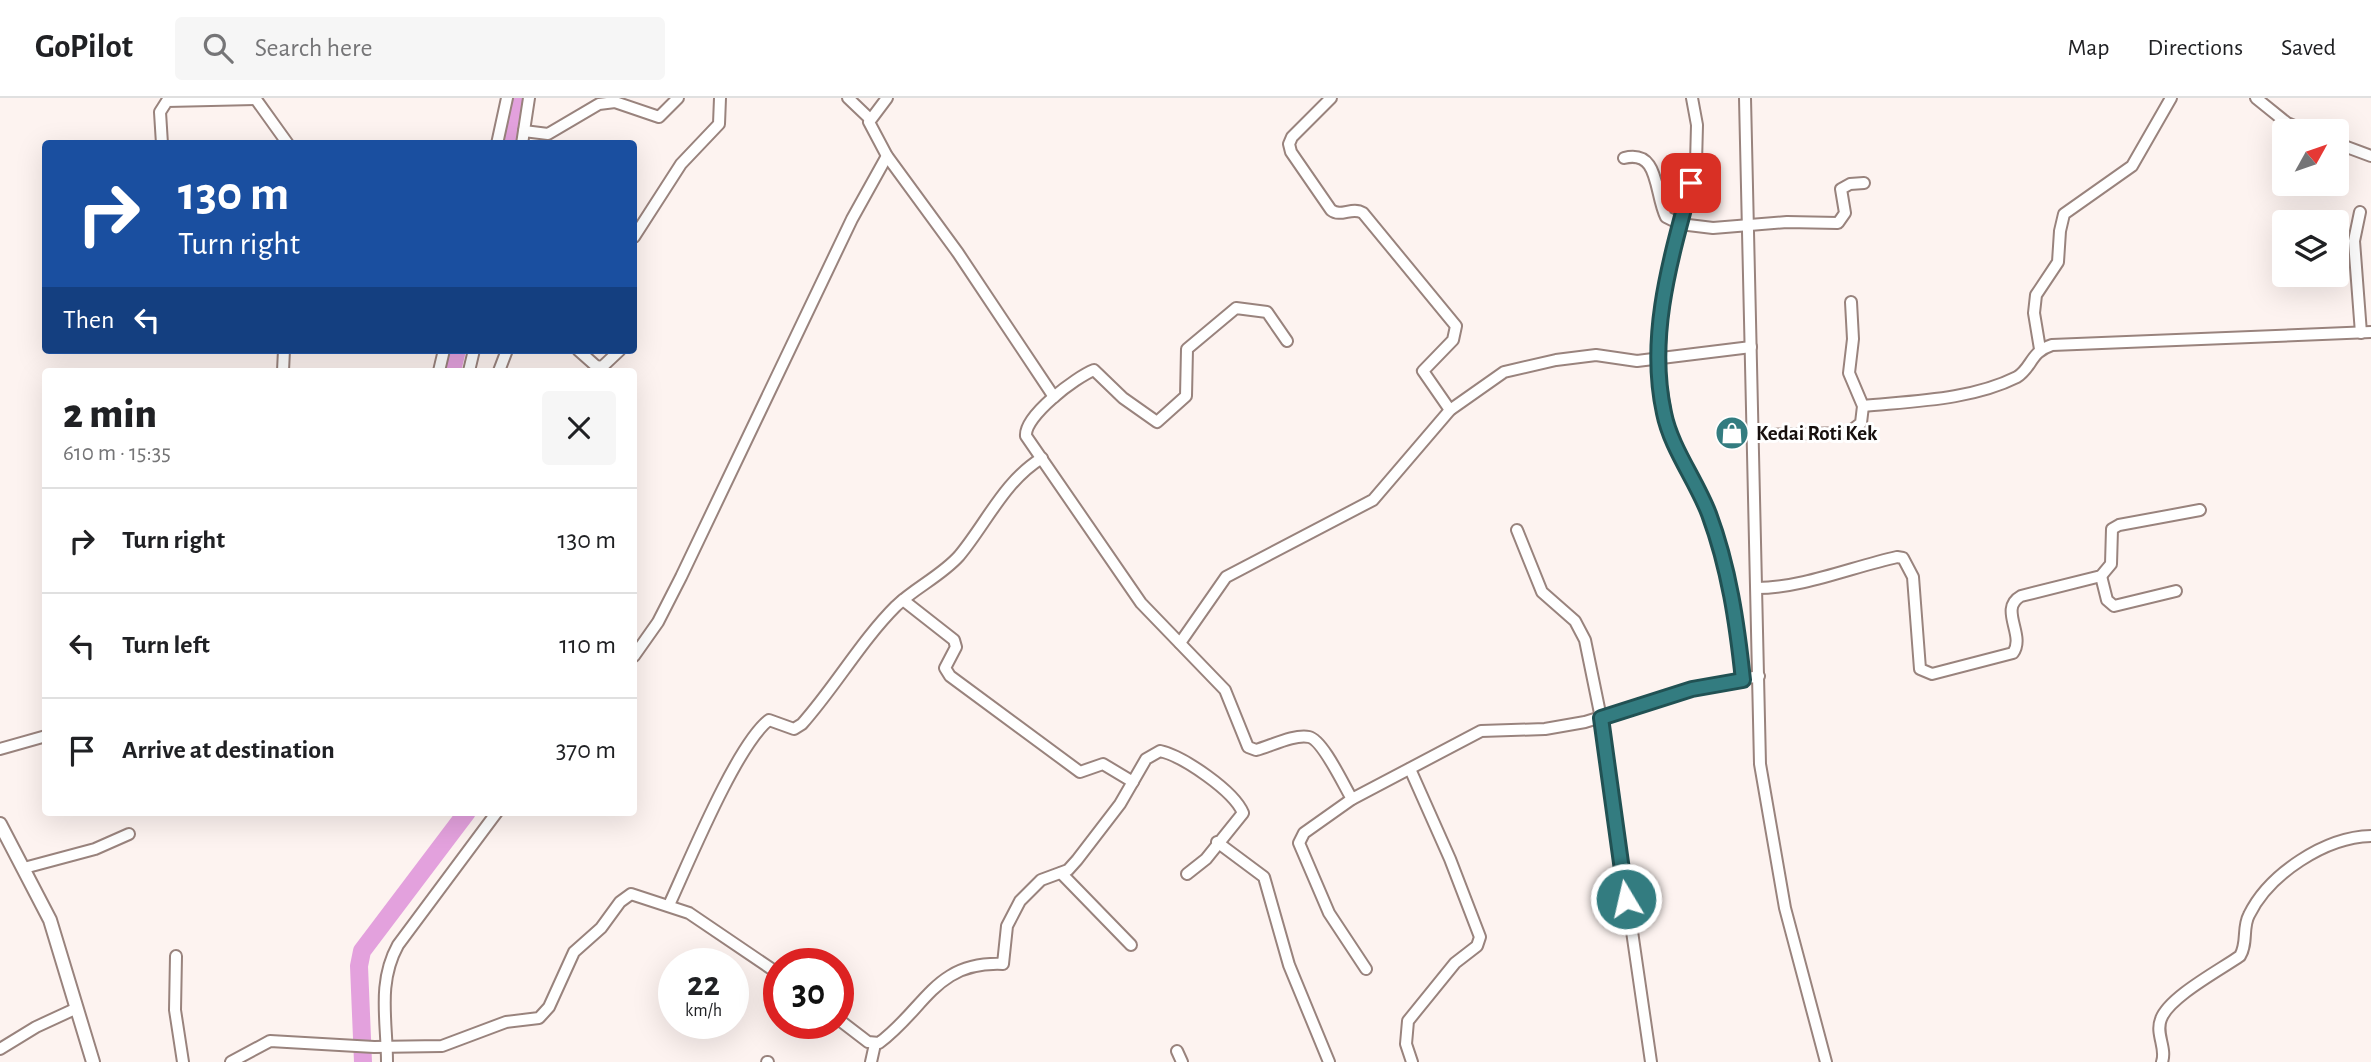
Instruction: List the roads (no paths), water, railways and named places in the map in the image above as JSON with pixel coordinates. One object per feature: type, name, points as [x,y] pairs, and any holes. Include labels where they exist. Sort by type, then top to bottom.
[{"type":"main road","points":[[0,824],[50,920],[93,1062]]},
{"type":"street","points":[[162,140],[160,112],[167,101],[255,98],[285,140]]},
{"type":"street","points":[[498,140],[507,98]]},
{"type":"street","points":[[523,140],[529,98]]},
{"type":"street","points":[[524,131],[548,134],[599,104],[615,102],[659,117],[678,98]]},
{"type":"street","points":[[637,232],[681,164],[719,124],[720,98]]},
{"type":"street","points":[[848,98],[869,118],[887,156],[958,253],[1054,397]]},
{"type":"street","points":[[869,118],[887,98]]},
{"type":"street","points":[[1331,98],[1292,137],[1289,144],[1291,152],[1331,210],[1339,214],[1353,210],[1363,214],[1456,326],[1454,340],[1423,371],[1450,410]]},
{"type":"street","points":[[1692,98],[1698,145],[1662,299],[1658,358],[1663,412],[1668,429],[1708,512],[1725,566],[1743,680]]},
{"type":"street","points":[[1745,98],[1760,764],[1768,823],[1785,908],[1826,1062]]},
{"type":"street","points":[[2040,349],[2034,313],[2036,295],[2059,262],[2060,231],[2064,214],[2132,166],[2171,98]]},
{"type":"street","points":[[2256,98],[2282,119]]},
{"type":"street","points":[[2349,148],[2371,156]]},
{"type":"street","points":[[1623,158],[1636,155],[1644,157],[1650,165],[1666,217],[1680,225],[1713,228],[1838,223],[1845,212],[1842,189],[1850,184],[1864,183]]},
{"type":"street","points":[[637,652],[658,622],[681,577],[852,219],[887,156]]},
{"type":"street","points":[[1863,406],[1940,398],[1983,388],[2020,375],[2040,349],[2052,345],[2366,333],[2354,241],[2355,223],[2360,212]]},
{"type":"street","points":[[1754,435],[1848,433],[1861,423],[1863,406],[1849,373],[1853,339],[1851,302]]},
{"type":"street","points":[[1287,341],[1267,312],[1244,307],[1229,312],[1187,349],[1186,396],[1157,422],[1124,398],[1094,370],[1054,397],[1026,428],[1026,436],[1141,603],[1224,690],[1248,747],[1256,750],[1301,737],[1312,738],[1321,745],[1352,799]]},
{"type":"street","points":[[1180,643],[1226,577],[1373,500],[1450,410],[1504,372],[1523,366],[1596,355],[1630,361],[1751,348]]},
{"type":"street","points":[[582,354],[596,366],[603,367],[616,354]]},
{"type":"street","points":[[669,905],[716,807],[757,731],[769,720],[794,729],[802,724],[903,600],[950,565],[984,518],[1027,469],[1042,458]]},
{"type":"street","points":[[1757,588],[1797,584],[1847,568],[1903,558],[1908,562],[1913,577],[1920,668],[1932,674],[2014,653],[2017,643],[2011,608],[2017,598],[2101,576],[2111,564],[2112,529],[2119,525],[2200,510]]},
{"type":"street","points":[[1517,530],[1542,592],[1581,629],[1601,718],[1651,1062]]},
{"type":"street","points":[[2101,576],[2107,600],[2114,606],[2176,591]]},
{"type":"street","points":[[903,600],[954,640],[956,647],[946,668],[950,676],[1080,772],[1103,764],[1133,782]]},
{"type":"street","points":[[1366,969],[1329,913],[1299,843],[1304,833],[1352,799],[1481,731],[1545,729],[1601,718],[1692,689],[1759,676]]},
{"type":"street","points":[[0,748],[42,737]]},
{"type":"street","points":[[854,1031],[875,1044],[883,1040],[926,996],[956,971],[982,963],[1003,964],[1007,926],[1020,901],[1041,880],[1061,873],[1077,860],[1133,782],[1146,759],[1160,751],[1180,758],[1200,772],[1239,805],[1242,813],[1206,859],[1187,874]]},
{"type":"street","points":[[1410,769],[1450,859],[1480,937],[1477,946],[1455,963],[1408,1021],[1406,1044],[1412,1062]]},
{"type":"street","points":[[387,1062],[384,982],[387,965],[398,945],[494,816]]},
{"type":"street","points":[[24,868],[95,849],[129,834]]},
{"type":"street","points":[[2162,1062],[2164,1053],[2159,1030],[2166,1010],[2240,956],[2245,948],[2247,918],[2280,874],[2318,851],[2371,836]]},
{"type":"street","points":[[1217,842],[1264,877],[1289,965],[1329,1062]]},
{"type":"street","points":[[1061,873],[1131,945]]},
{"type":"street","points":[[231,1062],[270,1041],[353,1047],[442,1046],[506,1022],[539,1018],[549,1007],[574,952],[601,928],[625,898],[636,895],[669,905],[711,926],[763,963]]},
{"type":"street","points":[[176,956],[177,1028],[183,1062]]},
{"type":"street","points":[[0,1049],[53,1017],[77,1008]]},
{"type":"street","points":[[871,1062],[875,1044]]},
{"type":"waterway","points":[[511,140],[517,98]]},
{"type":"waterway","points":[[453,368],[456,354]]},
{"type":"waterway","points":[[363,1062],[359,966],[362,951],[464,816]]},
{"type":"place","name":"Kedai Roti Kek","points":[[1732,433]]}]
